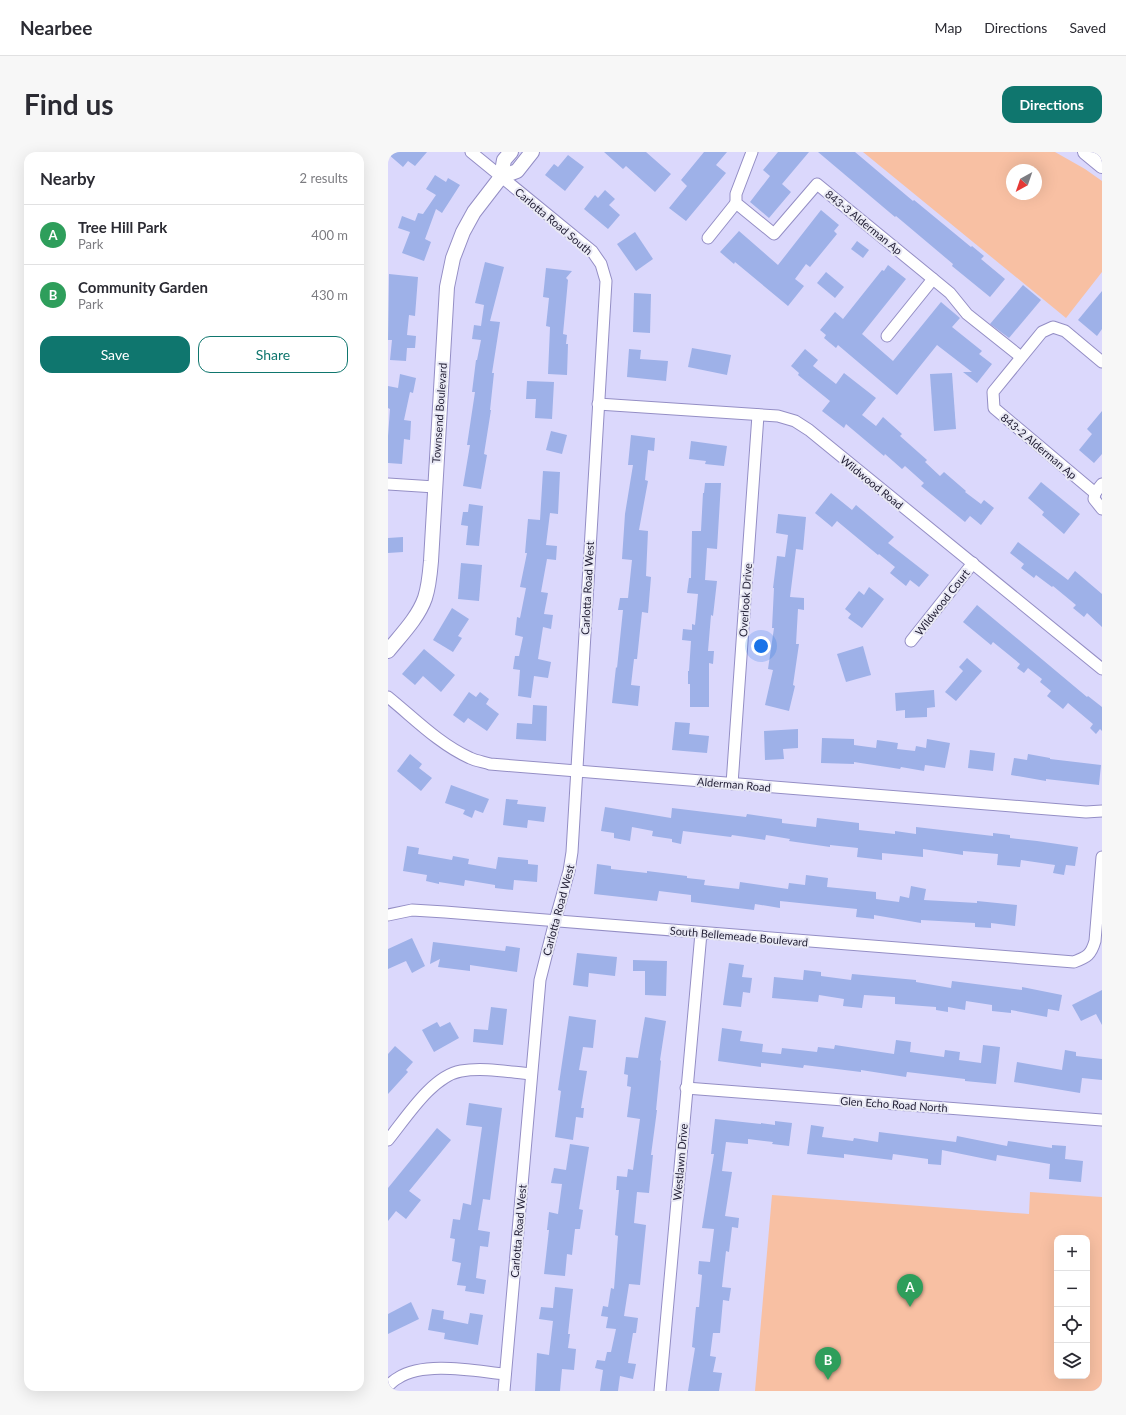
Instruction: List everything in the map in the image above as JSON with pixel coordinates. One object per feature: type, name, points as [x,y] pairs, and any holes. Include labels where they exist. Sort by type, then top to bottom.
[{"type":"street","name":"Carlotta Road South","points":[[470,152],[592,251],[601,264],[606,281],[598,404]]},
{"type":"street","name":"Townsend Boulevard","points":[[388,651],[416,615],[424,598],[429,581],[447,287],[453,258],[463,232],[474,212],[501,177],[504,160],[511,152]]},
{"type":"street","name":"Townsend Boulevard","points":[[501,177],[517,171],[532,152]]},
{"type":"street","points":[[708,238],[736,203],[736,194],[752,152]]},
{"type":"street","points":[[1086,152],[1102,166]]},
{"type":"street","name":"843-3 Alderman Ap","points":[[736,203],[774,234],[817,184],[950,293],[968,314],[1021,357]]},
{"type":"street","points":[[887,336],[933,279]]},
{"type":"street","name":"843-2 Alderman Ap","points":[[1099,488],[994,408],[993,392],[1042,332],[1053,326],[1065,332],[1102,362]]},
{"type":"street","name":"Wildwood Road","points":[[598,404],[778,416],[795,421],[809,430],[1102,669]]},
{"type":"street","name":"Carlotta Road West","points":[[504,1391],[540,980],[570,865],[598,404]]},
{"type":"street","name":"Overlook Drive","points":[[732,784],[758,415]]},
{"type":"street","points":[[388,484],[435,487]]},
{"type":"street","points":[[1099,488],[1094,499],[1102,509]]},
{"type":"street","name":"Wildwood Court","points":[[910,641],[973,563]]},
{"type":"street","name":"Alderman Road","points":[[388,697],[444,743],[471,759],[502,766],[1086,812],[1102,811]]},
{"type":"street","name":"South Bellemeade Boulevard","points":[[391,914],[412,910],[432,911],[1074,962],[1083,959],[1092,951],[1095,941],[1102,857]]},
{"type":"street","name":"Westlawn Drive","points":[[660,1391],[701,933]]},
{"type":"street","points":[[388,1140],[430,1089],[443,1078],[460,1071],[484,1070],[531,1074]]},
{"type":"street","name":"Glen Echo Road North","points":[[686,1088],[1102,1120]]},
{"type":"street","points":[[388,1386],[399,1377],[436,1368],[505,1374]]},
{"type":"shaded area","points":[[863,152],[1055,152],[1085,169],[1102,181],[1102,272],[1066,318]]},
{"type":"shaded area","points":[[1030,1192],[1102,1197],[1102,1391],[755,1391],[772,1195],[1029,1214]]},
{"type":"building","points":[[388,152],[427,152],[415,166],[408,161],[403,167],[388,154]]},
{"type":"building","points":[[604,152],[646,152],[671,174],[655,192],[626,166],[623,169]]},
{"type":"building","points":[[704,152],[727,152],[716,165],[726,173],[686,221],[669,208],[687,186],[681,180]]},
{"type":"building","points":[[778,152],[809,152],[782,184],[791,192],[769,218],[750,202],[770,176],[763,170]]},
{"type":"building","points":[[818,152],[855,152],[913,201],[914,200],[984,256],[981,259],[1005,279],[990,297],[952,266],[953,264]]},
{"type":"building","points":[[568,155],[584,167],[565,191],[545,175],[554,164],[558,167]]},
{"type":"building","points":[[435,175],[446,182],[448,178],[460,185],[442,213],[436,209],[425,239],[431,242],[424,261],[402,253],[410,232],[398,228],[402,216],[415,221],[418,213],[423,214],[436,195],[426,189]]},
{"type":"building","points":[[605,190],[615,199],[609,205],[620,215],[608,229],[584,209],[595,195],[598,198]]},
{"type":"building","points":[[821,210],[839,225],[834,231],[837,234],[810,267],[806,264],[795,279],[804,286],[788,306],[735,262],[734,264],[720,252],[739,231],[778,265]]},
{"type":"building","points":[[635,232],[653,259],[636,271],[617,244]]},
{"type":"building","points":[[857,241],[869,250],[863,258],[851,249]]},
{"type":"building","points":[[485,262],[504,267],[490,321],[500,322],[492,373],[494,373],[491,410],[484,454],[487,455],[481,489],[463,486],[470,445],[467,445],[475,392],[472,392],[476,360],[481,340],[472,339],[474,325],[481,326],[484,305],[475,303]]},
{"type":"building","points":[[888,265],[906,279],[862,334],[893,361],[941,302],[960,318],[952,327],[982,351],[979,354],[992,364],[977,383],[963,372],[972,372],[937,345],[897,395],[838,345],[836,348],[824,338],[826,335],[820,330],[835,312],[843,319],[882,270],[884,271]]},
{"type":"building","points":[[546,268],[572,271],[566,278],[568,280],[563,334],[567,335],[566,344],[568,344],[567,375],[548,374],[550,327],[546,326],[549,298],[543,297]]},
{"type":"building","points":[[826,272],[844,287],[835,298],[817,283]]},
{"type":"building","points":[[389,274],[418,277],[415,316],[409,315],[407,335],[416,336],[415,348],[407,348],[406,361],[390,360],[392,340],[388,340]]},
{"type":"building","points":[[1023,285],[1041,300],[1009,338],[990,324]]},
{"type":"building","points":[[1102,291],[1102,329],[1097,336],[1078,320]]},
{"type":"building","points":[[634,293],[651,294],[650,333],[633,332]]},
{"type":"building","points":[[692,348],[731,355],[727,375],[688,367]]},
{"type":"building","points":[[629,349],[641,350],[640,359],[668,361],[666,381],[627,377]]},
{"type":"building","points":[[805,349],[818,360],[813,366],[836,384],[844,373],[876,398],[862,415],[876,426],[883,417],[902,434],[900,436],[927,460],[925,462],[940,476],[944,472],[966,491],[965,492],[981,504],[984,500],[994,508],[981,525],[970,516],[965,522],[921,486],[924,483],[905,466],[902,469],[846,424],[844,428],[822,411],[830,401],[798,375],[799,373],[791,366]]},
{"type":"building","points":[[952,373],[956,429],[934,431],[930,374]]},
{"type":"building","points":[[400,374],[416,378],[413,393],[410,392],[404,420],[411,421],[410,440],[404,439],[402,464],[388,463],[390,409],[388,408],[388,386],[398,388]]},
{"type":"building","points":[[527,381],[554,382],[552,419],[535,418],[536,399],[526,399]]},
{"type":"building","points":[[1102,411],[1102,454],[1094,463],[1079,450],[1092,434],[1087,429]]},
{"type":"building","points":[[551,431],[567,435],[562,454],[546,450]]},
{"type":"building","points":[[631,435],[655,438],[654,451],[648,450],[645,480],[648,481],[639,530],[648,531],[646,576],[651,577],[648,613],[642,612],[637,659],[634,659],[631,685],[640,686],[638,706],[612,703],[623,610],[618,610],[620,598],[628,598],[632,560],[622,559],[625,514],[633,465],[628,465]]},
{"type":"building","points":[[691,441],[727,446],[724,466],[705,464],[706,461],[689,459]]},
{"type":"building","points":[[543,471],[560,472],[558,514],[550,513],[546,545],[557,546],[556,560],[547,559],[541,592],[548,593],[544,614],[553,615],[551,629],[543,627],[538,659],[551,662],[548,678],[534,676],[531,698],[518,696],[520,670],[513,669],[515,656],[519,656],[523,637],[515,635],[517,617],[520,618],[526,588],[520,587],[527,553],[525,553],[528,519],[540,520]]},
{"type":"building","points":[[1041,482],[1080,514],[1064,534],[1042,515],[1044,512],[1028,498]]},
{"type":"building","points":[[705,483],[721,483],[717,549],[707,548],[705,580],[717,581],[713,616],[711,615],[708,651],[714,651],[713,664],[709,663],[709,707],[690,707],[690,684],[688,684],[688,671],[691,641],[682,640],[683,629],[692,630],[692,624],[695,625],[698,594],[687,593],[689,578],[691,578],[692,531],[701,531]]},
{"type":"building","points":[[831,493],[852,510],[856,505],[894,537],[888,543],[929,575],[919,587],[910,580],[906,586],[890,573],[895,567],[879,554],[878,555],[837,521],[832,527],[815,513]]},
{"type":"building","points":[[469,504],[483,506],[479,546],[466,545],[468,526],[461,525],[463,512],[468,512]]},
{"type":"building","points":[[778,514],[806,517],[803,550],[796,549],[790,597],[804,598],[804,610],[798,609],[796,644],[799,644],[793,685],[795,686],[789,711],[765,705],[773,670],[768,669],[774,628],[772,628],[773,588],[777,556],[785,557],[788,535],[776,533]]},
{"type":"building","points":[[403,537],[403,552],[388,553],[388,538]]},
{"type":"building","points":[[1018,542],[1068,580],[1075,571],[1102,594],[1102,627],[1087,613],[1084,617],[1073,608],[1076,605],[1053,586],[1052,587],[1036,575],[1034,578],[1021,568],[1024,564],[1010,553]]},
{"type":"building","points":[[461,563],[482,565],[479,601],[458,599]]},
{"type":"building","points":[[869,587],[884,599],[862,628],[848,618],[851,614],[845,609],[859,591],[864,595]]},
{"type":"building","points":[[977,605],[1087,697],[1088,696],[1102,707],[1102,731],[1100,729],[1096,734],[1090,728],[1093,724],[1068,703],[1063,709],[1047,696],[1051,691],[1040,682],[1042,679],[1028,668],[1024,673],[1017,668],[1020,664],[993,642],[991,645],[963,622]]},
{"type":"building","points":[[452,608],[469,619],[458,636],[462,638],[453,652],[433,640]]},
{"type":"building","points":[[863,646],[871,675],[846,682],[837,654]]},
{"type":"building","points":[[424,649],[455,675],[441,692],[423,676],[415,685],[402,674]]},
{"type":"building","points":[[967,658],[982,671],[956,701],[945,692],[963,671],[959,667]]},
{"type":"building","points":[[934,690],[935,707],[927,708],[927,717],[905,718],[905,710],[896,711],[895,693]]},
{"type":"building","points":[[469,692],[476,697],[480,692],[489,699],[486,704],[499,714],[487,731],[468,718],[464,723],[453,715]]},
{"type":"building","points":[[533,705],[547,706],[546,741],[516,739],[517,723],[532,724]]},
{"type":"building","points":[[675,722],[690,723],[689,734],[709,736],[707,753],[672,750]]},
{"type":"building","points":[[798,729],[798,748],[783,749],[784,759],[765,760],[764,731]]},
{"type":"building","points":[[822,738],[854,739],[854,745],[876,748],[877,740],[898,743],[897,749],[915,751],[916,746],[926,748],[927,739],[950,743],[945,768],[925,765],[924,771],[854,762],[854,764],[821,763]]},
{"type":"building","points":[[970,750],[995,753],[993,771],[968,768]]},
{"type":"building","points":[[410,754],[422,764],[419,768],[432,778],[421,791],[397,771]]},
{"type":"building","points":[[1028,754],[1050,759],[1101,765],[1099,785],[1046,779],[1046,781],[1011,775],[1014,758],[1027,760]]},
{"type":"building","points":[[451,785],[489,799],[483,813],[475,810],[472,818],[463,814],[465,810],[445,803]]},
{"type":"building","points":[[506,799],[518,800],[517,804],[546,807],[544,822],[528,820],[527,828],[503,825]]},
{"type":"building","points":[[605,807],[671,818],[672,808],[746,817],[747,814],[782,819],[782,823],[816,827],[817,818],[859,823],[859,830],[895,834],[895,831],[916,834],[916,827],[993,836],[993,833],[1010,835],[1010,838],[1078,847],[1075,866],[1066,865],[1064,875],[1053,873],[1055,865],[1021,860],[1020,867],[997,865],[998,854],[963,851],[963,855],[923,849],[923,857],[882,853],[882,860],[857,857],[858,848],[830,845],[830,847],[789,841],[790,839],[766,835],[765,840],[732,835],[731,837],[683,831],[681,844],[672,842],[672,839],[652,836],[653,831],[632,827],[630,841],[614,838],[614,833],[601,831]]},
{"type":"building","points":[[407,846],[419,848],[418,854],[452,860],[453,856],[469,859],[468,864],[496,869],[498,857],[528,860],[528,864],[538,865],[537,882],[514,880],[513,890],[495,888],[495,885],[465,880],[464,886],[439,882],[439,884],[426,881],[427,875],[403,871]]},
{"type":"building","points":[[597,864],[611,866],[611,869],[647,873],[647,871],[687,876],[687,878],[705,880],[704,885],[739,889],[740,882],[788,889],[789,883],[805,885],[806,875],[828,878],[827,887],[876,892],[876,899],[899,902],[900,896],[909,898],[911,886],[926,889],[924,900],[977,903],[977,901],[1017,905],[1015,926],[991,923],[991,928],[975,927],[975,923],[921,920],[921,923],[874,915],[874,919],[856,917],[857,909],[780,901],[780,908],[755,904],[754,910],[691,902],[691,895],[659,891],[657,901],[594,894]]},
{"type":"building","points":[[412,938],[425,966],[412,973],[406,961],[388,969],[388,949]]},
{"type":"building","points":[[433,942],[505,951],[506,946],[520,948],[517,972],[470,965],[470,971],[438,967],[440,959],[430,964]]},
{"type":"building","points":[[577,953],[617,957],[615,976],[589,973],[588,987],[573,985]]},
{"type":"building","points":[[633,960],[667,961],[666,996],[645,995],[645,971],[633,971]]},
{"type":"building","points":[[729,963],[744,965],[742,977],[752,978],[750,993],[743,992],[741,1007],[723,1005]]},
{"type":"building","points":[[804,970],[821,972],[821,976],[851,980],[852,974],[916,980],[916,982],[951,988],[952,981],[1022,990],[1022,987],[1062,995],[1059,1011],[1048,1009],[1047,1017],[1011,1010],[1011,1013],[992,1011],[992,1005],[966,1001],[965,1010],[948,1007],[948,1012],[936,1010],[936,1007],[895,1004],[895,997],[864,995],[862,1008],[843,1006],[844,999],[819,995],[818,1002],[772,998],[774,977],[803,980]]},
{"type":"building","points":[[1102,990],[1102,1025],[1096,1014],[1081,1021],[1072,1005]]},
{"type":"building","points":[[491,1007],[507,1009],[503,1045],[473,1042],[474,1029],[488,1030]]},
{"type":"building","points":[[569,1016],[596,1020],[593,1048],[583,1047],[579,1070],[587,1071],[581,1108],[584,1108],[583,1118],[576,1117],[573,1140],[555,1137],[561,1091],[558,1090]]},
{"type":"building","points":[[645,1017],[666,1021],[660,1060],[649,1193],[637,1192],[634,1223],[646,1225],[640,1285],[629,1284],[624,1316],[638,1318],[636,1333],[633,1333],[628,1363],[636,1364],[633,1379],[620,1376],[618,1391],[600,1391],[603,1370],[595,1368],[597,1360],[605,1361],[607,1352],[611,1352],[616,1329],[606,1328],[608,1317],[601,1316],[603,1306],[608,1307],[611,1288],[614,1289],[618,1236],[615,1235],[619,1190],[616,1190],[617,1176],[627,1177],[628,1169],[633,1170],[640,1119],[627,1117],[631,1087],[627,1086],[628,1075],[624,1074],[626,1057],[638,1058]]},
{"type":"building","points":[[437,1022],[440,1027],[450,1022],[459,1038],[434,1052],[422,1030]]},
{"type":"building","points":[[722,1028],[742,1031],[740,1041],[763,1044],[762,1052],[781,1054],[782,1048],[817,1052],[818,1047],[834,1049],[835,1045],[894,1054],[896,1040],[911,1042],[910,1052],[944,1057],[945,1050],[960,1052],[959,1060],[981,1063],[983,1045],[1000,1047],[996,1084],[907,1072],[906,1077],[861,1070],[861,1072],[804,1065],[803,1068],[761,1063],[761,1067],[718,1061]]},
{"type":"building","points":[[395,1046],[413,1062],[406,1070],[408,1072],[388,1094],[388,1054]]},
{"type":"building","points":[[1065,1050],[1076,1052],[1076,1056],[1102,1059],[1102,1080],[1082,1078],[1080,1093],[1014,1082],[1017,1062],[1062,1070]]},
{"type":"building","points":[[469,1103],[502,1108],[490,1200],[483,1199],[478,1230],[490,1232],[488,1247],[480,1246],[476,1278],[486,1280],[484,1294],[465,1291],[466,1286],[457,1285],[461,1263],[452,1261],[455,1239],[450,1238],[453,1219],[460,1220],[463,1203],[471,1205],[482,1127],[466,1125]]},
{"type":"building","points":[[715,1119],[775,1125],[775,1121],[792,1123],[789,1146],[772,1144],[773,1142],[748,1139],[748,1144],[726,1142],[722,1171],[732,1172],[725,1216],[739,1218],[738,1228],[732,1227],[729,1252],[726,1251],[722,1287],[731,1288],[729,1301],[723,1300],[720,1333],[713,1333],[710,1356],[716,1357],[713,1372],[722,1373],[719,1391],[688,1391],[695,1348],[692,1347],[696,1307],[699,1307],[702,1275],[698,1274],[699,1261],[710,1262],[714,1229],[702,1228],[714,1154],[711,1154]]},
{"type":"building","points":[[811,1125],[824,1127],[822,1137],[853,1141],[854,1138],[878,1142],[879,1132],[956,1142],[957,1136],[1007,1146],[1008,1141],[1052,1148],[1052,1145],[1066,1146],[1065,1159],[1083,1161],[1081,1182],[1049,1179],[1050,1164],[997,1155],[996,1161],[942,1150],[941,1165],[928,1164],[928,1159],[893,1154],[892,1160],[844,1154],[844,1158],[807,1154]]},
{"type":"building","points":[[437,1128],[451,1140],[409,1191],[421,1200],[406,1219],[396,1211],[388,1221],[388,1188]]},
{"type":"building","points":[[570,1144],[589,1147],[579,1209],[583,1210],[580,1229],[575,1229],[572,1255],[567,1254],[565,1276],[544,1274],[549,1230],[547,1230],[549,1212],[558,1214],[562,1184],[551,1183],[554,1168],[566,1170]]},
{"type":"building","points":[[555,1287],[573,1289],[568,1348],[576,1349],[574,1370],[562,1369],[560,1391],[535,1391],[537,1353],[549,1355],[553,1321],[539,1319],[541,1307],[553,1308]]},
{"type":"building","points":[[411,1302],[419,1319],[388,1334],[388,1314]]},
{"type":"building","points":[[432,1309],[444,1311],[443,1319],[468,1324],[470,1313],[483,1315],[478,1345],[444,1339],[445,1333],[428,1330]]},
{"type":"place","name":"Tree Hill Park","points":[[910,1307]]},
{"type":"place","name":"Community Garden","points":[[828,1380]]}]
